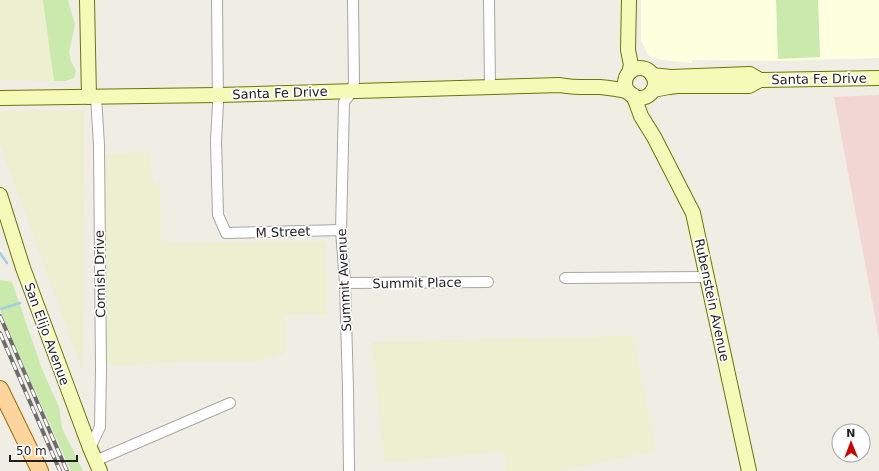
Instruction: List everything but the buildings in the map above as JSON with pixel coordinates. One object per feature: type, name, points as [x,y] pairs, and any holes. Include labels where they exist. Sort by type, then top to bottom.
[{"type":"main road","name":"Cornish Drive","points":[[87,0],[92,97]]},
{"type":"main road","points":[[629,0],[628,50],[631,65],[626,85],[631,94],[639,98],[651,92],[655,82],[639,60],[629,36]]},
{"type":"main road","points":[[629,74],[640,68],[649,72]]},
{"type":"main road","name":"Santa Fe Drive","points":[[649,72],[672,77],[750,74],[760,80]]},
{"type":"main road","name":"Santa Fe Drive","points":[[560,85],[570,81],[613,80],[629,74]]},
{"type":"main road","name":"Santa Fe Drive","points":[[651,92],[677,86],[749,86],[760,80],[879,78]]},
{"type":"main road","name":"Santa Fe Drive","points":[[0,98],[352,92],[560,85],[570,88],[613,88],[631,94]]},
{"type":"main road","name":"Rubenstein Avenue","points":[[651,92],[648,105],[648,114],[654,136]]},
{"type":"main road","name":"Rubenstein Avenue","points":[[631,94],[637,105],[640,116],[654,136],[693,213],[749,471]]},
{"type":"main road","name":"San Elijo Avenue","points":[[0,194],[23,268],[97,466]]},
{"type":"main road","points":[[0,389],[40,471]]},
{"type":"street","points":[[217,0],[218,95]]},
{"type":"street","name":"Summit Avenue","points":[[349,471],[346,283],[341,230],[344,102],[352,92],[354,79],[353,0]]},
{"type":"street","points":[[489,0],[490,87]]},
{"type":"street","name":"M Street","points":[[218,95],[216,141],[218,216],[226,233],[341,230]]},
{"type":"street","name":"Cornish Drive","points":[[90,448],[100,428],[101,369],[98,145],[92,97]]},
{"type":"street","points":[[565,278],[707,277]]},
{"type":"street","name":"Summit Place","points":[[346,283],[488,282]]},
{"type":"street","points":[[97,466],[230,403]]},
{"type":"shaded area","points":[[0,0],[43,0],[54,81],[0,80]]},
{"type":"shaded area","points":[[641,0],[879,0],[879,58],[776,61],[692,60],[692,63],[662,60],[649,56],[641,41]]},
{"type":"shaded area","points":[[879,95],[879,338],[834,97]]},
{"type":"shaded area","points":[[84,110],[83,372],[0,144],[0,111]]},
{"type":"shaded area","points":[[149,152],[153,183],[160,183],[161,240],[181,243],[325,241],[327,314],[285,315],[285,354],[261,361],[182,362],[114,366],[105,361],[103,154]]},
{"type":"shaded area","points":[[633,336],[656,451],[557,471],[506,471],[504,451],[384,463],[372,342]]},
{"type":"green space","points":[[43,0],[68,0],[75,25],[69,52],[71,61],[76,71],[74,78],[66,81],[54,81]]},
{"type":"green space","points":[[776,0],[818,0],[820,57],[778,59]]},
{"type":"green space","points":[[0,280],[12,282],[42,369],[59,407],[62,428],[83,471],[71,471],[9,333],[0,309]]},
{"type":"waterway","points":[[0,253],[7,263]]},
{"type":"waterway","points":[[1,309],[20,303]]},
{"type":"railway","points":[[0,316],[67,471]]},
{"type":"railway","points":[[0,333],[60,471]]}]
